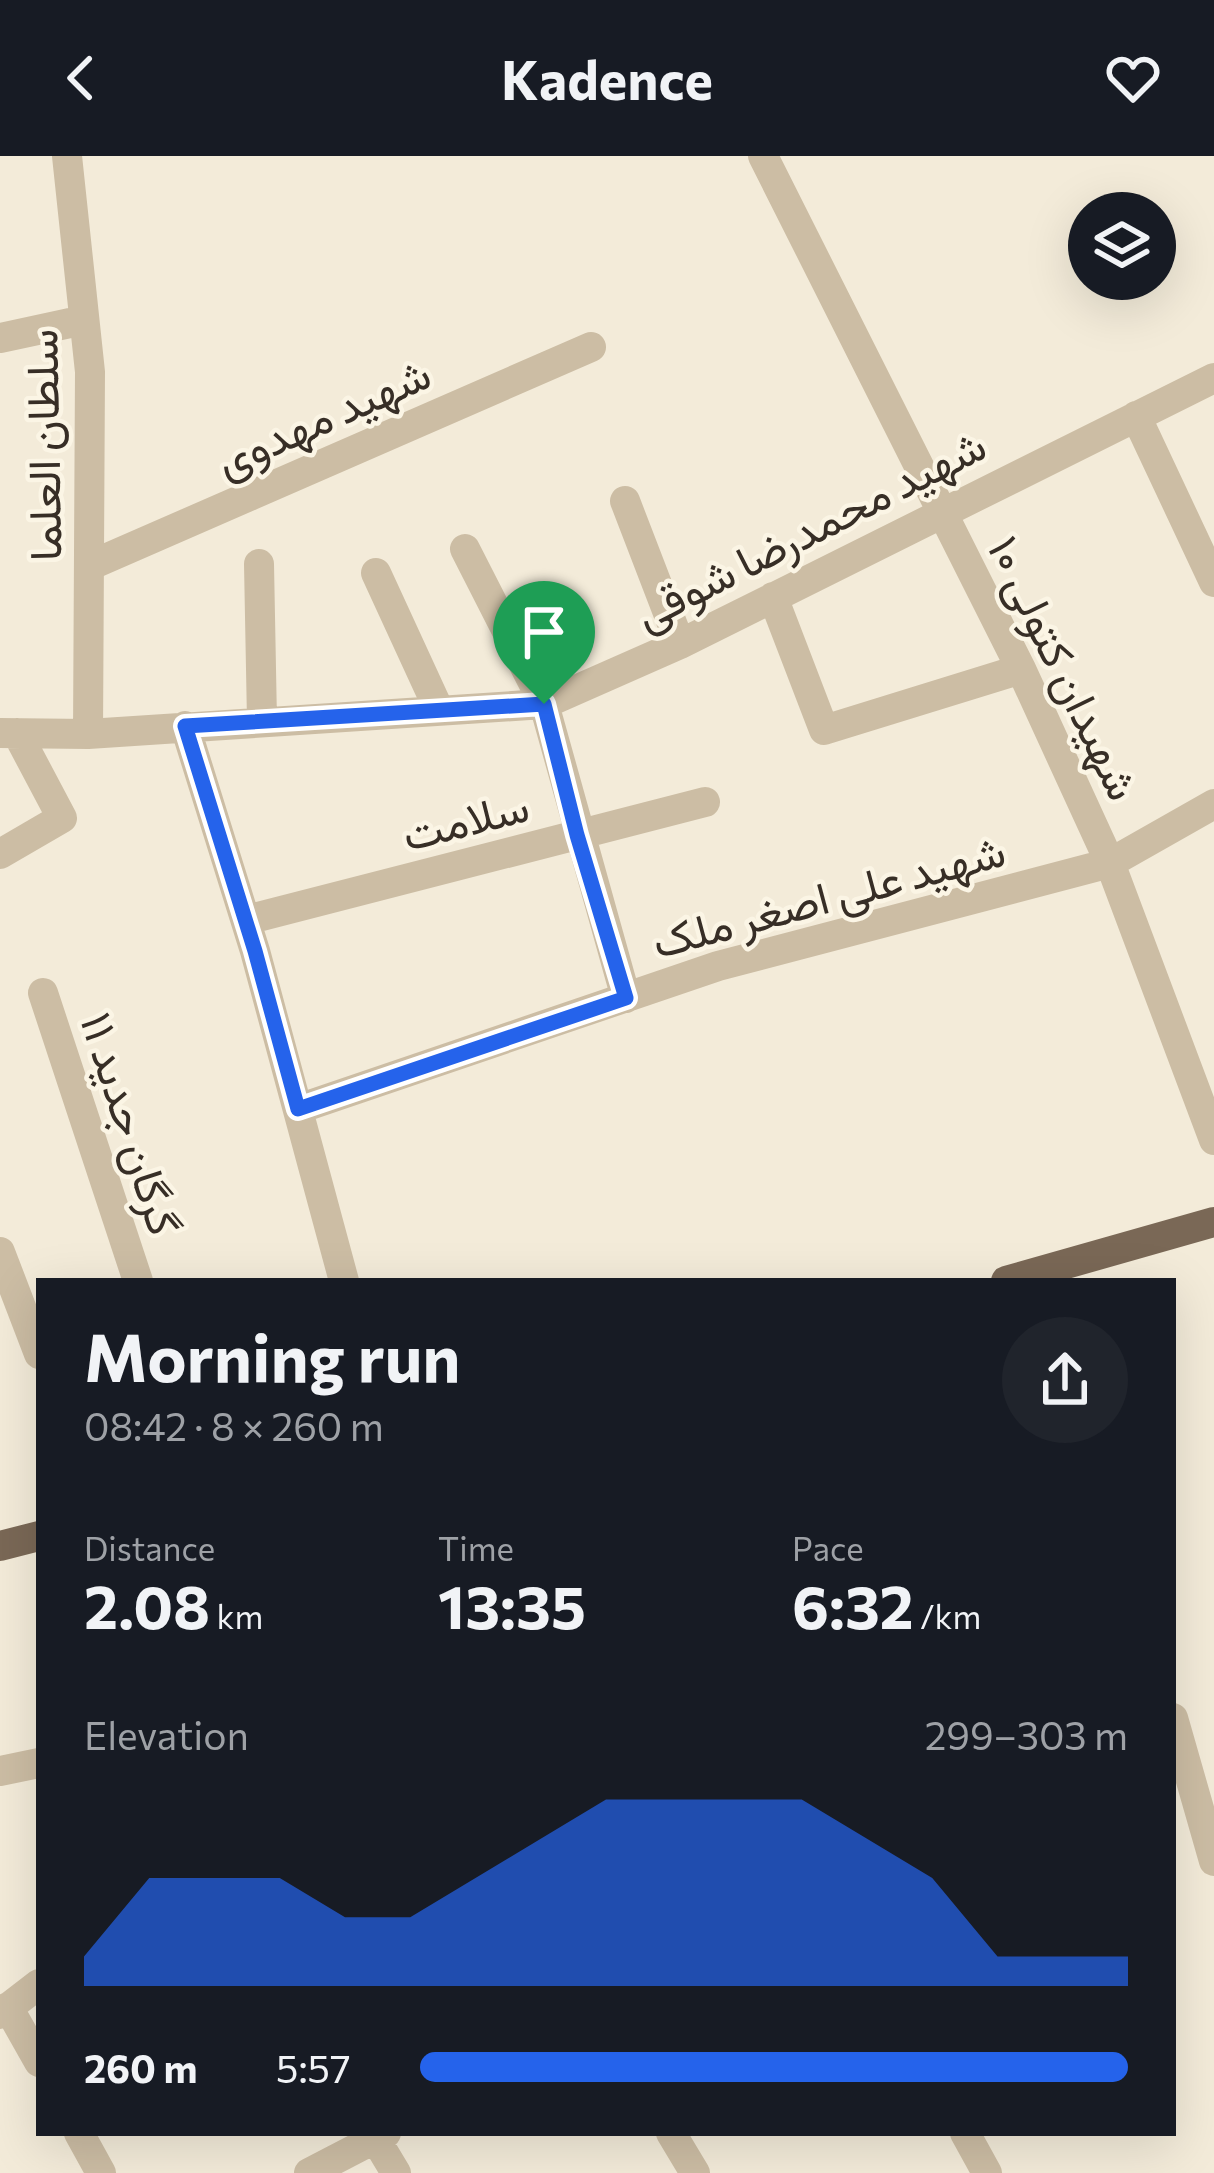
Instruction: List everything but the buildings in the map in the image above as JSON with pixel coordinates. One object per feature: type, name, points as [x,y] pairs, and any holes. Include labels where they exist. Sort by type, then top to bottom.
[{"type":"main road","points":[[1039,1277],[1214,1222]]},
{"type":"main road","points":[[0,1546],[36,1537]]},
{"type":"street","name":"سلطان العلما","points":[[67,156],[90,373],[88,734]]},
{"type":"street","name":"۱۰ شهیدان کتولی","points":[[763,156],[1021,669],[1110,863],[1214,1140]]},
{"type":"street","points":[[0,338],[84,320]]},
{"type":"street","name":"شهید مهدوی","points":[[89,566],[591,347]]},
{"type":"street","name":"شهید محمدرضا شوقی","points":[[9,733],[88,734],[544,704],[680,644],[1214,378]]},
{"type":"street","points":[[1136,416],[1214,582]]},
{"type":"street","points":[[625,501],[680,644]]},
{"type":"street","points":[[465,549],[544,704],[626,998]]},
{"type":"street","points":[[260,564],[262,721]]},
{"type":"street","points":[[376,573],[439,710]]},
{"type":"street","points":[[773,596],[824,730],[1021,669]]},
{"type":"street","points":[[185,726],[246,920],[343,1278]]},
{"type":"street","points":[[0,854],[62,818],[9,733]]},
{"type":"street","name":"سلامت","points":[[246,920],[706,802]]},
{"type":"street","name":"شهید علی اصغر ملک","points":[[298,1109],[718,966],[1110,863],[1214,804]]},
{"type":"street","name":"گرگان جدید ۱۱","points":[[43,993],[137,1278]]},
{"type":"street","points":[[0,1252],[36,1346]]},
{"type":"street","points":[[1176,1728],[1214,1861]]},
{"type":"street","points":[[0,1771],[36,1764]]},
{"type":"street","points":[[36,1986],[4,2011],[36,2058]]},
{"type":"street","points":[[81,2136],[101,2173]]},
{"type":"street","points":[[309,2173],[376,2136]]},
{"type":"street","points":[[378,2136],[396,2173]]},
{"type":"street","points":[[673,2136],[694,2173]]},
{"type":"street","points":[[967,2136],[987,2173]]},
{"type":"route","points":[[544,704],[626,998],[298,1109],[185,726],[544,704]]}]
